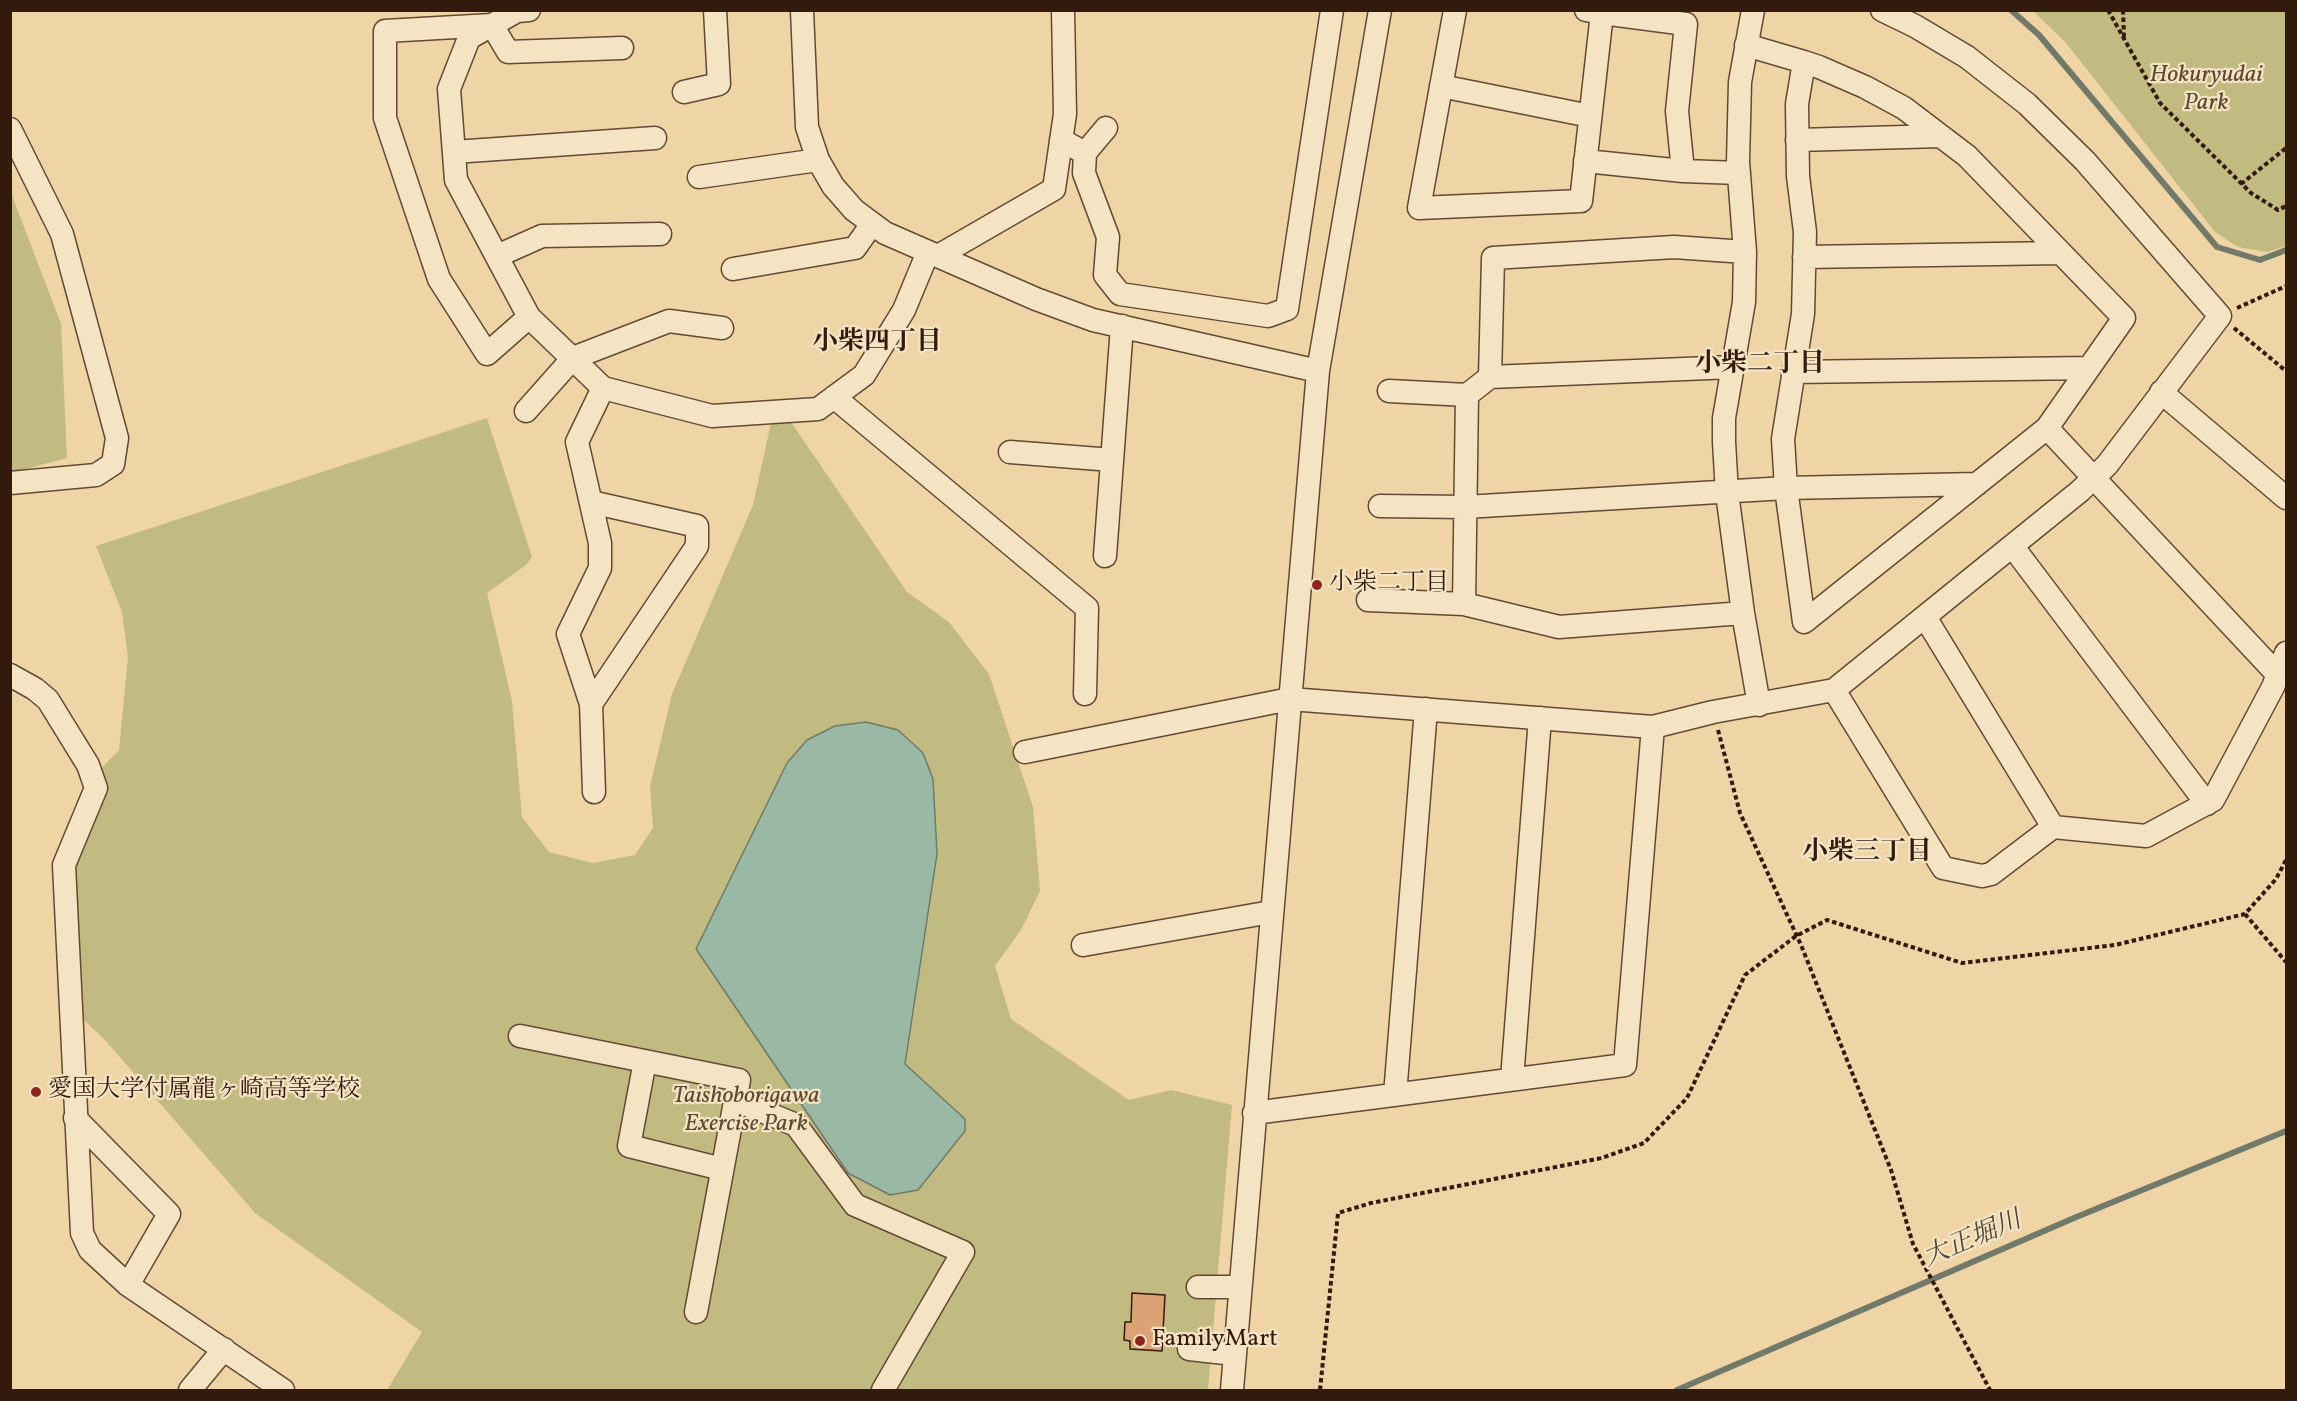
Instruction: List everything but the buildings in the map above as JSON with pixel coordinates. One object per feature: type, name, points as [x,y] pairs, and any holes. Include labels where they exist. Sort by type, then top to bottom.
[{"type":"street","points":[[529,10],[517,11],[469,38],[449,90],[456,180],[529,317],[603,388],[712,416],[818,409],[864,375],[904,310],[933,254],[1054,189],[1065,114],[1063,10]]},
{"type":"street","points":[[684,92],[720,84],[715,10]]},
{"type":"street","points":[[802,10],[807,127],[818,160],[833,186],[854,210],[872,224],[885,233],[1036,299],[1093,320],[1318,371]]},
{"type":"street","points":[[1106,128],[1085,153],[1084,173],[1108,237],[1105,275],[1120,294],[1268,316],[1287,309],[1332,10]]},
{"type":"street","points":[[1232,1390],[1318,371],[1380,10]]},
{"type":"street","points":[[1455,10],[1419,208],[1581,201],[1590,116],[1594,12],[1686,24],[1677,111],[1683,171]]},
{"type":"street","points":[[1754,10],[1740,82],[1739,173],[1745,252],[1744,302],[1725,418],[1727,493],[1743,613],[1759,705]]},
{"type":"street","points":[[1024,752],[1290,699],[1653,727],[1713,712],[1834,690],[2013,547],[2093,478],[2107,465],[2220,316],[2085,161],[2027,104],[1967,57],[1915,26],[1882,10]]},
{"type":"street","points":[[492,25],[508,52],[622,48]]},
{"type":"street","points":[[492,25],[385,30],[385,118],[439,279],[487,354],[529,317]]},
{"type":"street","points":[[1746,45],[1804,62],[1865,87],[1904,108],[1967,156],[2124,318],[2047,428],[1804,622],[1786,488],[1783,440],[1803,314],[1804,257],[1797,104],[1804,62]]},
{"type":"street","points":[[1442,86],[1590,116]]},
{"type":"street","points":[[10,129],[62,234],[117,438],[112,464],[96,475],[10,483]]},
{"type":"street","points":[[1797,140],[1941,136]]},
{"type":"street","points":[[454,152],[655,138]]},
{"type":"street","points":[[1061,140],[1085,153]]},
{"type":"street","points":[[699,177],[818,160]]},
{"type":"street","points":[[1585,161],[1683,171],[1739,173]]},
{"type":"street","points":[[733,269],[855,248],[872,224]]},
{"type":"street","points":[[497,256],[542,236],[660,234]]},
{"type":"street","points":[[1490,377],[1493,258],[1674,247],[1745,252]]},
{"type":"street","points":[[1804,257],[2060,253]]},
{"type":"street","points":[[526,411],[573,358],[669,321],[722,328]]},
{"type":"street","points":[[1105,556],[1122,326]]},
{"type":"street","points":[[1389,391],[1467,396],[1490,377],[1733,367]]},
{"type":"street","points":[[1793,372],[2088,368]]},
{"type":"street","points":[[594,792],[591,704],[568,634],[600,568],[600,543],[577,442],[603,388]]},
{"type":"street","points":[[2161,392],[2286,498]]},
{"type":"street","points":[[1464,604],[1467,396]]},
{"type":"street","points":[[834,398],[1087,608],[1085,694]]},
{"type":"street","points":[[2047,428],[2278,675]]},
{"type":"street","points":[[1010,452],[1112,460]]},
{"type":"street","points":[[1380,506],[1465,507],[1786,488],[1977,484]]},
{"type":"street","points":[[591,502],[697,526],[697,546],[591,704]]},
{"type":"street","points":[[2013,547],[2207,804]]},
{"type":"street","points":[[1368,600],[1464,604],[1559,627],[1743,613]]},
{"type":"street","points":[[1925,617],[2053,827]]},
{"type":"street","points":[[1834,690],[1943,868],[1982,876],[1991,874],[2053,827],[2146,836],[2213,800],[2278,675],[2286,653]]},
{"type":"street","points":[[10,675],[35,689],[48,700],[88,765],[96,788],[64,865],[82,1233],[90,1250],[128,1285],[283,1390]]},
{"type":"street","points":[[1395,1095],[1426,709]]},
{"type":"street","points":[[1512,1079],[1540,718]]},
{"type":"street","points":[[1254,1113],[1625,1065],[1653,727]]},
{"type":"street","points":[[1083,945],[1271,912]]},
{"type":"street","points":[[520,1036],[739,1080],[696,1312]]},
{"type":"street","points":[[645,1061],[629,1146],[722,1169]]},
{"type":"street","points":[[735,1100],[796,1125],[855,1205],[963,1252],[883,1390]]},
{"type":"street","points":[[75,1118],[169,1214],[128,1285]]},
{"type":"street","points":[[1198,1287],[1240,1287]]},
{"type":"street","points":[[190,1390],[224,1349]]},
{"type":"street","points":[[1189,1349],[1234,1354]]},
{"type":"path","points":[[2108,10],[2160,103],[2251,194],[2278,210],[2286,206]]},
{"type":"path","points":[[2123,10],[2124,39]]},
{"type":"path","points":[[2241,184],[2286,148]]},
{"type":"path","points":[[2286,286],[2220,316],[2286,371]]},
{"type":"path","points":[[1713,712],[1740,813],[1794,934],[1891,1170],[1913,1244],[1989,1390]]},
{"type":"path","points":[[1320,1390],[1338,1213],[1371,1203],[1602,1158],[1644,1143],[1687,1098],[1745,975],[1794,934],[1827,920],[1962,963],[2115,945],[2245,914],[2276,879],[2286,860]]},
{"type":"path","points":[[2245,914],[2286,962]]},
{"type":"green space","name":"Hokuryudai Park","points":[[2033,11],[2286,11],[2286,246],[2267,252],[2238,247],[2215,232],[2066,43]]},
{"type":"green space","points":[[10,190],[61,324],[67,458],[11,473]]},
{"type":"green space","name":"Taishoborigawa Exercise Park","points":[[776,400],[907,592],[949,622],[989,674],[1033,807],[1040,891],[1021,930],[995,966],[1011,1019],[1129,1100],[1171,1090],[1232,1105],[1208,1390],[387,1390],[422,1332],[255,1213],[105,1040],[65,1002],[62,841],[92,778],[119,750],[128,657],[122,612],[96,546],[487,418],[532,557],[526,565],[487,593],[512,701],[522,817],[549,852],[593,863],[635,855],[653,828],[650,786],[672,694],[753,505]]},
{"type":"shaded area","points":[[866,722],[898,730],[923,753],[933,779],[937,854],[905,1064],[965,1119],[965,1131],[918,1190],[890,1195],[848,1173],[696,949],[787,763],[807,740],[835,726]]},
{"type":"waterway","points":[[2011,10],[2039,35],[2217,247],[2260,260],[2286,250]]},
{"type":"waterway","name":"大正堀川","points":[[1677,1390],[2074,1218],[2286,1131]]},
{"type":"place","name":"小柴二丁目","points":[[1317,585]]},
{"type":"place","name":"愛国大学付属龍ヶ崎高等学校","points":[[36,1092]]},
{"type":"place","name":"FamilyMart","points":[[1140,1341]]},
{"type":"district","name":"小柴四丁目","points":[[877,344]]},
{"type":"district","name":"小柴二丁目","points":[[1760,366]]},
{"type":"district","name":"小柴三丁目","points":[[1867,854]]}]
